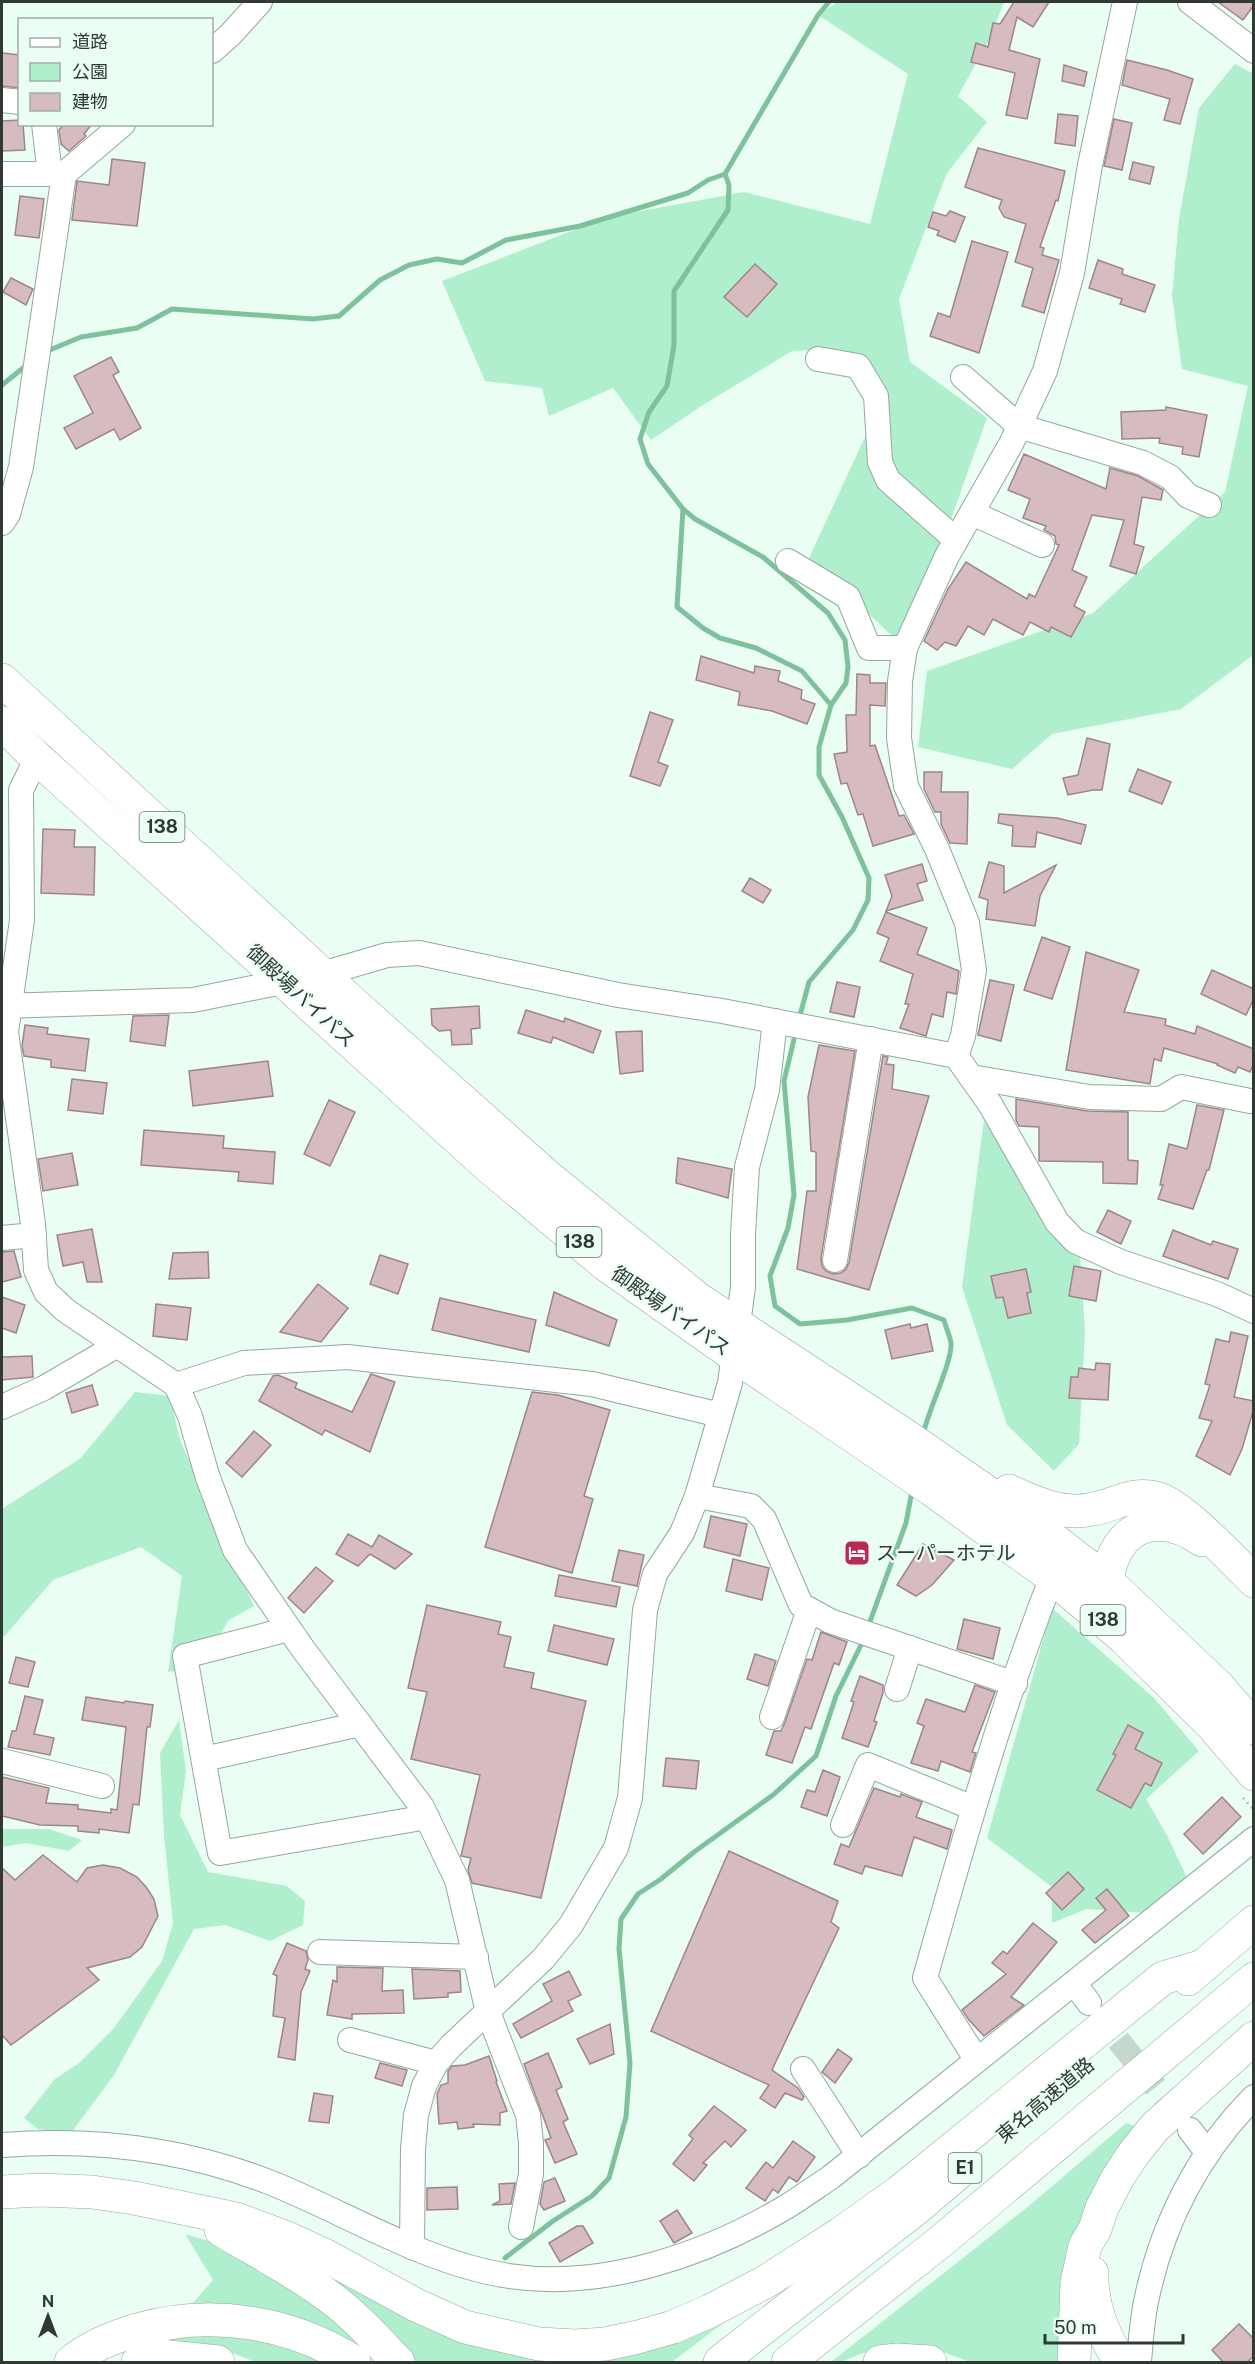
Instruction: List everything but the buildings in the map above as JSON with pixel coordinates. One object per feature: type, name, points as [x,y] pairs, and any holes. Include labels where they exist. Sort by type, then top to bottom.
[{"type":"highway","name":"御殿場バイパス","points":[[2,680],[322,974],[547,1176],[698,1299],[737,1341]]},
{"type":"highway","name":"御殿場バイパス","points":[[2,723],[37,758],[488,1166],[605,1264],[737,1341],[935,1474],[1124,1638],[1212,1725],[1246,1783]]},
{"type":"highway","name":"御殿場バイパス","points":[[935,1474],[1040,1529],[1107,1581],[1217,1685],[1254,1728]]},
{"type":"highway","points":[[935,1474],[1055,1509],[1082,1511],[1131,1497],[1156,1498],[1176,1508],[1245,1572]]},
{"type":"highway","points":[[1212,1725],[1167,1663],[1115,1611],[1107,1592],[1107,1581],[1113,1558],[1124,1539],[1134,1531],[1154,1524],[1176,1526],[1186,1530],[1245,1572]]},
{"type":"highway","name":"東名高速道路","points":[[720,2362],[918,2207],[1254,1922]]},
{"type":"highway","points":[[2,2192],[40,2190],[92,2192],[134,2198],[236,2219],[287,2238],[326,2256],[416,2306],[465,2327],[539,2344],[595,2344],[638,2337],[673,2327],[710,2311],[766,2281],[840,2234],[899,2192],[1162,1978],[1203,1966]]},
{"type":"highway","name":"E1","points":[[788,2362],[932,2248],[1254,1979]]},
{"type":"highway","points":[[1074,2362],[1077,2283],[1085,2246],[1117,2179],[1155,2127],[1254,2038]]},
{"type":"highway","points":[[185,2210],[270,2258],[330,2297],[352,2315],[398,2362]]},
{"type":"highway","points":[[1095,2229],[1092,2283],[1095,2306],[1108,2342],[1129,2362]]},
{"type":"highway","points":[[71,2362],[116,2336],[180,2320],[211,2319],[243,2321],[303,2336],[337,2351],[354,2362]]},
{"type":"highway","points":[[138,2362],[160,2356],[218,2362]]},
{"type":"highway","points":[[880,2362],[897,2360],[930,2362]]},
{"type":"street","points":[[213,50],[231,35],[260,2]]},
{"type":"street","points":[[956,1056],[963,1036],[974,970],[967,923],[937,849],[906,786],[899,738],[900,681],[905,648],[947,556],[1019,426],[1045,371],[1071,273],[1090,165],[1125,2]]},
{"type":"street","points":[[1190,2],[1254,51]]},
{"type":"street","points":[[2,100],[18,102]]},
{"type":"street","points":[[2,523],[8,514],[21,467],[36,378],[57,174],[45,126]]},
{"type":"street","points":[[2,174],[57,174],[120,126]]},
{"type":"street","points":[[818,359],[858,366],[876,396],[880,462],[888,480],[956,540]]},
{"type":"street","points":[[963,377],[1019,426],[1143,463],[1170,477],[1188,496],[1209,505]]},
{"type":"street","points":[[972,513],[1042,545]]},
{"type":"street","points":[[789,561],[848,597],[869,648],[905,648]]},
{"type":"street","points":[[37,758],[21,790],[11,877],[22,920],[6,1007],[6,1032],[34,1235],[36,1270],[45,1293],[65,1310],[176,1385],[190,1416],[207,1475],[235,1550],[290,1629],[422,1807],[457,1880],[488,2012],[528,2115],[531,2174],[521,2227]]},
{"type":"street","points":[[6,1007],[193,1000],[322,974],[387,955],[419,953],[618,995],[775,1021],[956,1056],[990,1104],[1057,1222],[1075,1241],[1121,1262],[1217,1294],[1254,1311]]},
{"type":"street","points":[[412,2247],[413,2149],[417,2115],[424,2086],[436,2063],[451,2046],[543,1959],[571,1924],[616,1848],[630,1798],[645,1610],[655,1574],[682,1533],[696,1496],[730,1383],[743,1287],[747,1167],[766,1090],[775,1021]]},
{"type":"street","points":[[835,1260],[871,1040]]},
{"type":"street","points":[[971,1077],[1089,1097],[1161,1099],[1181,1086],[1250,1101]]},
{"type":"street","points":[[2,1238],[34,1235]]},
{"type":"street","points":[[2,1407],[44,1388],[116,1346]]},
{"type":"street","points":[[176,1385],[244,1363],[347,1357],[592,1384],[720,1415]]},
{"type":"street","points":[[696,1496],[752,1506],[764,1519],[801,1605],[809,1610],[830,1621],[1015,1684]]},
{"type":"street","points":[[976,2059],[925,1978],[974,1808],[1030,1634],[1052,1577]]},
{"type":"street","points":[[772,1717],[809,1610]]},
{"type":"street","points":[[290,1629],[185,1656],[220,1853],[427,1817]]},
{"type":"street","points":[[897,1689],[910,1648]]},
{"type":"street","points":[[204,1759],[360,1724]]},
{"type":"street","points":[[2,1761],[102,1786]]},
{"type":"street","points":[[843,1825],[868,1765],[974,1808]]},
{"type":"street","points":[[2,2145],[28,2143],[128,2147],[224,2166],[270,2183],[412,2247],[508,2276],[549,2279],[589,2278],[634,2269],[683,2254],[732,2235],[786,2207],[859,2156],[976,2059],[1254,1839]]},
{"type":"street","points":[[320,1952],[476,1958]]},
{"type":"street","points":[[1074,1983],[1089,2003]]},
{"type":"street","points":[[350,2040],[436,2063]]},
{"type":"street","points":[[803,2069],[859,2156]]},
{"type":"street","points":[[1129,2362],[1156,2261],[1170,2223],[1207,2152],[1231,2120],[1254,2097]]},
{"type":"street","points":[[1190,2130],[1207,2152]]},
{"type":"path","points":[[1246,1783],[1254,1810]]},
{"type":"green space","points":[[837,2],[1004,2],[989,40],[958,96],[987,122],[947,173],[899,299],[910,362],[987,418],[905,648],[809,558],[877,411],[838,349],[792,351],[703,405],[651,440],[613,388],[549,416],[542,388],[485,381],[442,281],[608,217],[744,192],[870,224],[908,74],[818,15]]},
{"type":"green space","points":[[1235,64],[1254,74],[1253,655],[1181,709],[1052,734],[1012,769],[918,747],[927,671],[1093,613],[1225,492],[1248,386],[1182,369],[1172,296],[1179,219],[1199,108]]},
{"type":"green space","points":[[984,1120],[1080,1253],[1085,1332],[1079,1444],[1054,1471],[1007,1425],[962,1287]]},
{"type":"green space","points":[[135,1392],[170,1396],[180,1440],[254,1606],[229,1620],[199,1668],[168,1672],[182,1576],[141,1547],[53,1580],[2,1639],[2,1509],[81,1458]]},
{"type":"green space","points":[[1052,1608],[1154,1698],[1199,1751],[1146,1799],[1167,1835],[1188,1880],[1148,1913],[1086,1909],[1052,1923],[1052,1887],[987,1838]]},
{"type":"green space","points":[[179,1720],[186,1771],[180,1815],[208,1872],[287,1886],[305,1901],[303,1925],[270,1941],[226,1925],[194,1929],[114,2075],[71,2133],[38,2129],[24,2118],[55,2079],[79,2063],[114,2028],[162,1961],[173,1923],[164,1836],[160,1753]]},
{"type":"green space","points":[[2,1829],[49,1829],[82,1840],[69,1851],[25,1843],[2,1847]]},
{"type":"green space","points":[[1126,2123],[1138,2127],[1124,2146],[1067,2362],[970,2362],[943,2352],[889,2349],[863,2353],[841,2362],[831,2362],[1030,2205]]},
{"type":"green space","points":[[185,2234],[219,2244],[336,2317],[380,2362],[322,2328],[192,2304],[213,2280]]},
{"type":"green space","points":[[312,2261],[509,2349],[760,2295],[672,2362],[417,2362]]},
{"type":"green space","points":[[184,2334],[265,2339],[327,2362],[256,2362],[216,2347],[143,2347],[102,2357]]},
{"type":"waterway","points":[[45,352],[81,337],[137,328],[172,309],[313,319],[339,316],[380,280],[409,265],[437,259],[462,263],[506,240],[580,226],[688,193],[708,180],[725,174],[818,15],[829,2]]},
{"type":"waterway","points":[[725,174],[729,185],[728,210],[674,291],[674,345],[667,386],[649,412],[640,439],[648,464],[683,509],[695,519],[763,557],[828,613],[845,640],[848,667],[846,683],[831,705],[819,747],[819,775],[842,817],[869,878],[868,900],[853,930],[809,982],[799,1019]]},
{"type":"waterway","points":[[2,385],[28,364]]},
{"type":"waterway","points":[[683,509],[677,607],[703,628],[720,638],[756,648],[802,671],[831,705]]},
{"type":"waterway","points":[[796,1031],[784,1081],[794,1195],[788,1228],[770,1276],[775,1306],[800,1324],[847,1320],[912,1308],[944,1320],[951,1351],[923,1435]]},
{"type":"waterway","points":[[868,1627],[906,1523],[912,1491]]},
{"type":"waterway","points":[[505,2258],[553,2221],[592,2196],[609,2178],[626,2117],[630,2063],[619,1949],[621,1919],[638,1894],[773,1795],[816,1756],[836,1696],[864,1639]]},
{"type":"tunnel","points":[[1096,2012],[1184,2123]]},
{"type":"place","name":"スーパーホテル","points":[[857,1553]]}]
